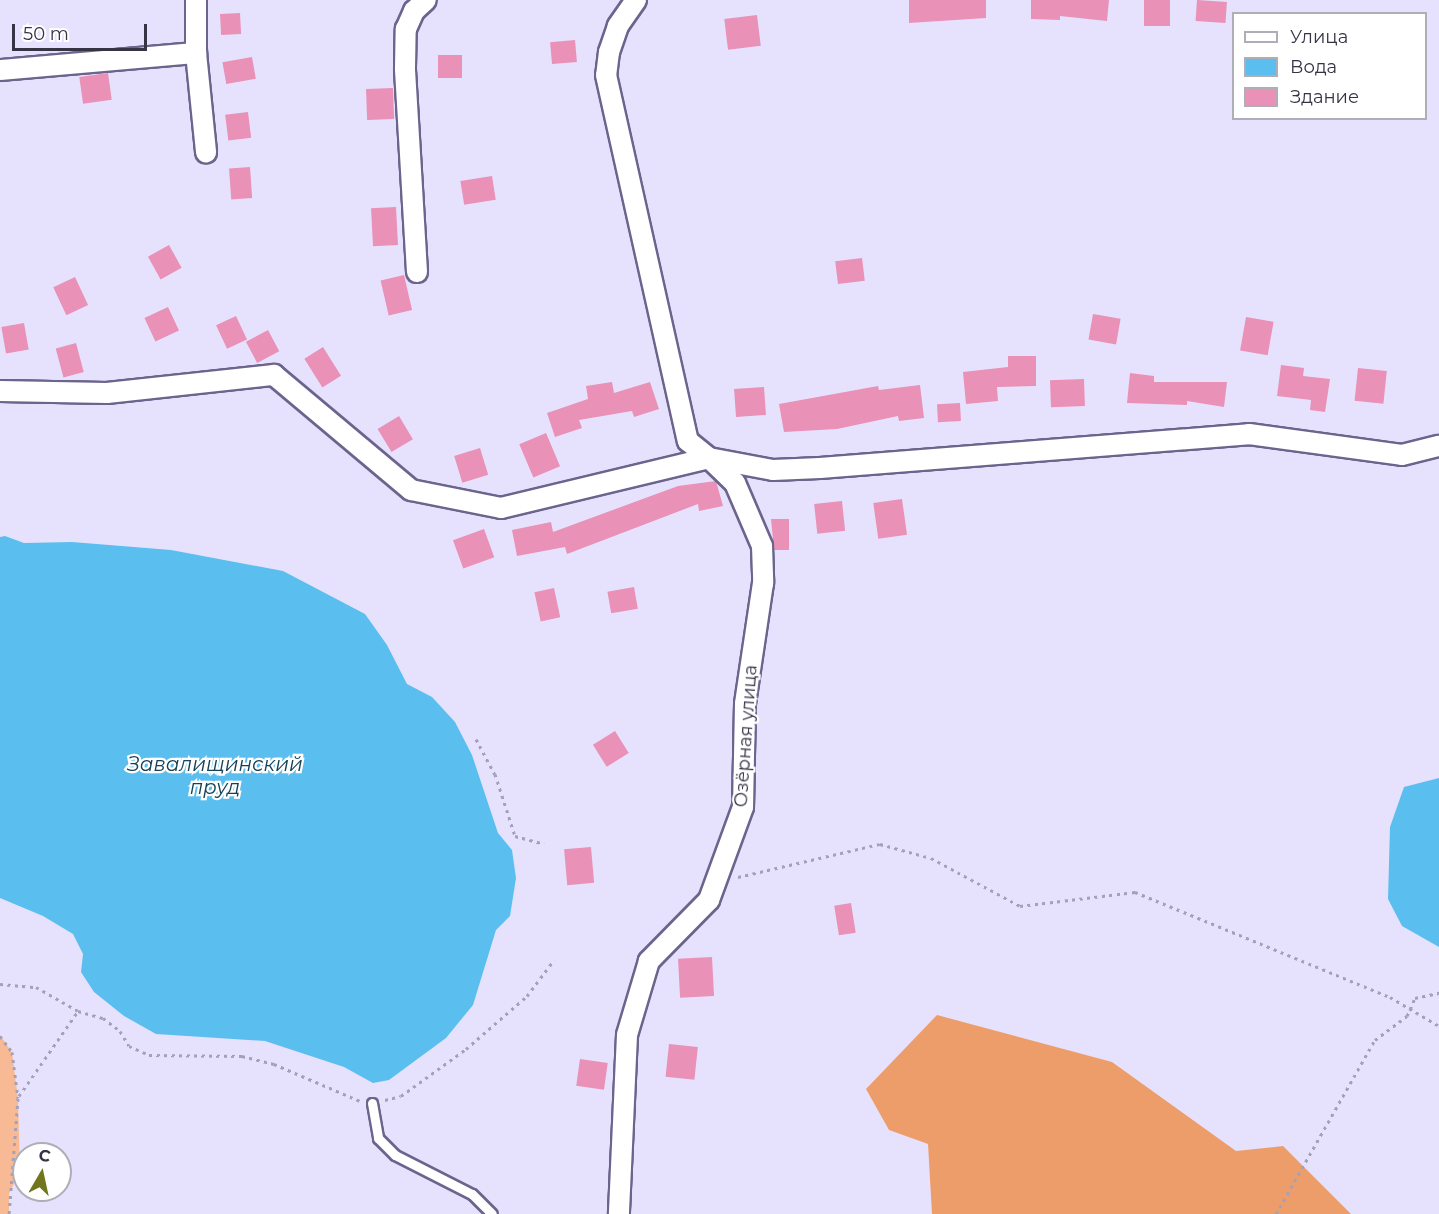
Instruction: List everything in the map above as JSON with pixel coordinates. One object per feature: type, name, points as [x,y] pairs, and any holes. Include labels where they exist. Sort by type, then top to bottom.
[{"type":"street","points":[[196,0],[196,53],[206,152]]},
{"type":"street","points":[[417,272],[405,68],[406,29],[414,11],[426,0]]},
{"type":"street","name":"Озёрная улица","points":[[618,1214],[627,1035],[649,961],[709,900],[743,807],[745,704],[763,574],[762,546],[735,483],[688,441],[606,75],[609,52],[618,26],[636,0]]},
{"type":"street","points":[[0,70],[196,53]]},
{"type":"street","points":[[0,391],[107,393],[274,375],[411,490],[501,508],[709,458],[772,470],[820,468],[1249,434],[1402,455],[1439,446]]},
{"type":"lane","points":[[372,1103],[378,1138],[395,1155],[472,1194],[492,1214]]},
{"type":"path","points":[[476,739],[495,774],[515,836],[544,844]]},
{"type":"path","points":[[716,882],[880,844],[931,858],[1020,906],[1135,892],[1411,1007],[1439,1026]]},
{"type":"path","points":[[0,984],[36,987],[78,1011],[103,1018],[120,1031],[129,1046],[149,1055],[242,1056],[274,1064],[351,1100],[372,1103],[401,1096],[466,1049],[527,996],[554,960]]},
{"type":"path","points":[[1276,1214],[1375,1040],[1407,1016],[1415,998],[1439,993]]},
{"type":"path","points":[[18,1098],[78,1011]]},
{"type":"path","points":[[0,1036],[12,1052],[18,1098],[9,1214]]},
{"type":"shaded area","points":[[937,1015],[1112,1062],[1236,1151],[1283,1146],[1351,1214],[932,1214],[928,1144],[889,1130],[866,1089]]},
{"type":"shaded area","points":[[0,1035],[12,1052],[18,1098],[19,1142],[12,1142],[12,1188],[9,1194],[9,1214],[0,1214]]},
{"type":"water","name":"Завалищинский пруд","points":[[5,536],[24,543],[72,542],[171,550],[283,571],[365,614],[387,645],[407,684],[432,697],[455,722],[472,755],[498,833],[512,850],[516,878],[510,916],[496,930],[473,1005],[446,1038],[389,1080],[373,1083],[344,1067],[265,1041],[156,1034],[124,1016],[94,992],[81,972],[83,954],[73,934],[43,916],[0,898],[0,537]]},
{"type":"water","points":[[1439,778],[1439,947],[1402,926],[1388,899],[1390,827],[1404,787]]},
{"type":"building","points":[[909,0],[986,0],[986,18],[909,23]]},
{"type":"building","points":[[1031,0],[1109,0],[1107,21],[1060,16],[1060,20],[1031,19]]},
{"type":"building","points":[[1144,0],[1170,0],[1170,26],[1144,26]]},
{"type":"building","points":[[1197,0],[1227,2],[1225,23],[1196,21]]},
{"type":"building","points":[[240,13],[241,34],[221,35],[220,14]]},
{"type":"building","points":[[757,15],[761,46],[728,50],[724,19]]},
{"type":"building","points":[[575,40],[577,62],[552,64],[550,42]]},
{"type":"building","points":[[438,55],[462,55],[462,78],[438,78]]},
{"type":"building","points":[[252,57],[256,79],[226,84],[222,62]]},
{"type":"building","points":[[108,73],[112,100],[83,104],[79,77]]},
{"type":"building","points":[[393,88],[394,119],[367,120],[366,89]]},
{"type":"building","points":[[248,112],[251,138],[228,141],[225,115]]},
{"type":"building","points":[[250,167],[252,198],[231,199],[229,168]]},
{"type":"building","points":[[492,176],[496,200],[464,205],[460,181]]},
{"type":"building","points":[[396,207],[398,245],[373,246],[371,208]]},
{"type":"building","points":[[169,245],[182,268],[161,279],[148,257]]},
{"type":"building","points":[[862,258],[865,281],[838,284],[835,261]]},
{"type":"building","points":[[404,275],[412,310],[389,315],[381,280]]},
{"type":"building","points":[[75,277],[88,305],[66,315],[53,287]]},
{"type":"building","points":[[168,307],[179,331],[155,342],[144,318]]},
{"type":"building","points":[[1093,314],[1121,319],[1116,344],[1088,340]]},
{"type":"building","points":[[236,316],[247,340],[227,349],[216,325]]},
{"type":"building","points":[[1246,317],[1274,322],[1268,355],[1240,350]]},
{"type":"building","points":[[24,323],[29,350],[6,354],[1,327]]},
{"type":"building","points":[[268,330],[279,351],[257,363],[246,342]]},
{"type":"building","points":[[76,343],[84,372],[63,377],[56,348]]},
{"type":"building","points":[[323,347],[341,376],[322,387],[304,359]]},
{"type":"building","points":[[1008,356],[1036,356],[1036,386],[997,387],[998,401],[966,404],[963,372],[1008,367]]},
{"type":"building","points":[[1281,365],[1304,368],[1303,376],[1330,379],[1325,412],[1310,410],[1311,400],[1277,396]]},
{"type":"building","points":[[1358,368],[1387,371],[1383,404],[1355,401]]},
{"type":"building","points":[[1130,373],[1154,376],[1154,382],[1227,382],[1224,407],[1187,401],[1187,405],[1127,403]]},
{"type":"building","points":[[1084,379],[1085,406],[1051,407],[1050,380]]},
{"type":"building","points":[[612,382],[614,393],[650,382],[659,409],[634,417],[632,411],[579,420],[582,428],[555,437],[547,413],[588,399],[586,386]]},
{"type":"building","points":[[920,385],[924,418],[899,421],[898,416],[837,429],[784,432],[779,404],[878,386],[879,390]]},
{"type":"building","points":[[764,387],[766,415],[736,417],[734,389]]},
{"type":"building","points":[[960,403],[961,421],[938,422],[937,404]]},
{"type":"building","points":[[399,416],[413,439],[391,452],[378,429]]},
{"type":"building","points":[[546,433],[560,466],[533,477],[519,444]]},
{"type":"building","points":[[480,448],[488,475],[462,483],[454,456]]},
{"type":"building","points":[[716,481],[723,506],[699,511],[698,504],[567,554],[565,547],[517,556],[512,530],[551,522],[553,532],[678,486]]},
{"type":"building","points":[[902,499],[907,535],[878,539],[873,503]]},
{"type":"building","points":[[842,501],[845,531],[817,534],[814,504]]},
{"type":"building","points":[[771,519],[789,519],[789,550],[774,550]]},
{"type":"building","points":[[484,529],[494,557],[463,568],[453,540]]},
{"type":"building","points":[[634,587],[638,609],[611,613],[607,592]]},
{"type":"building","points":[[554,588],[560,617],[541,622],[534,592]]},
{"type":"building","points":[[615,731],[629,753],[607,767],[593,745]]},
{"type":"building","points":[[591,847],[594,883],[567,885],[564,849]]},
{"type":"building","points":[[851,903],[856,933],[839,935],[834,906]]},
{"type":"building","points":[[712,957],[714,996],[680,998],[678,959]]},
{"type":"building","points":[[669,1044],[698,1047],[694,1080],[666,1077]]},
{"type":"building","points":[[580,1059],[608,1063],[604,1090],[576,1086]]}]
